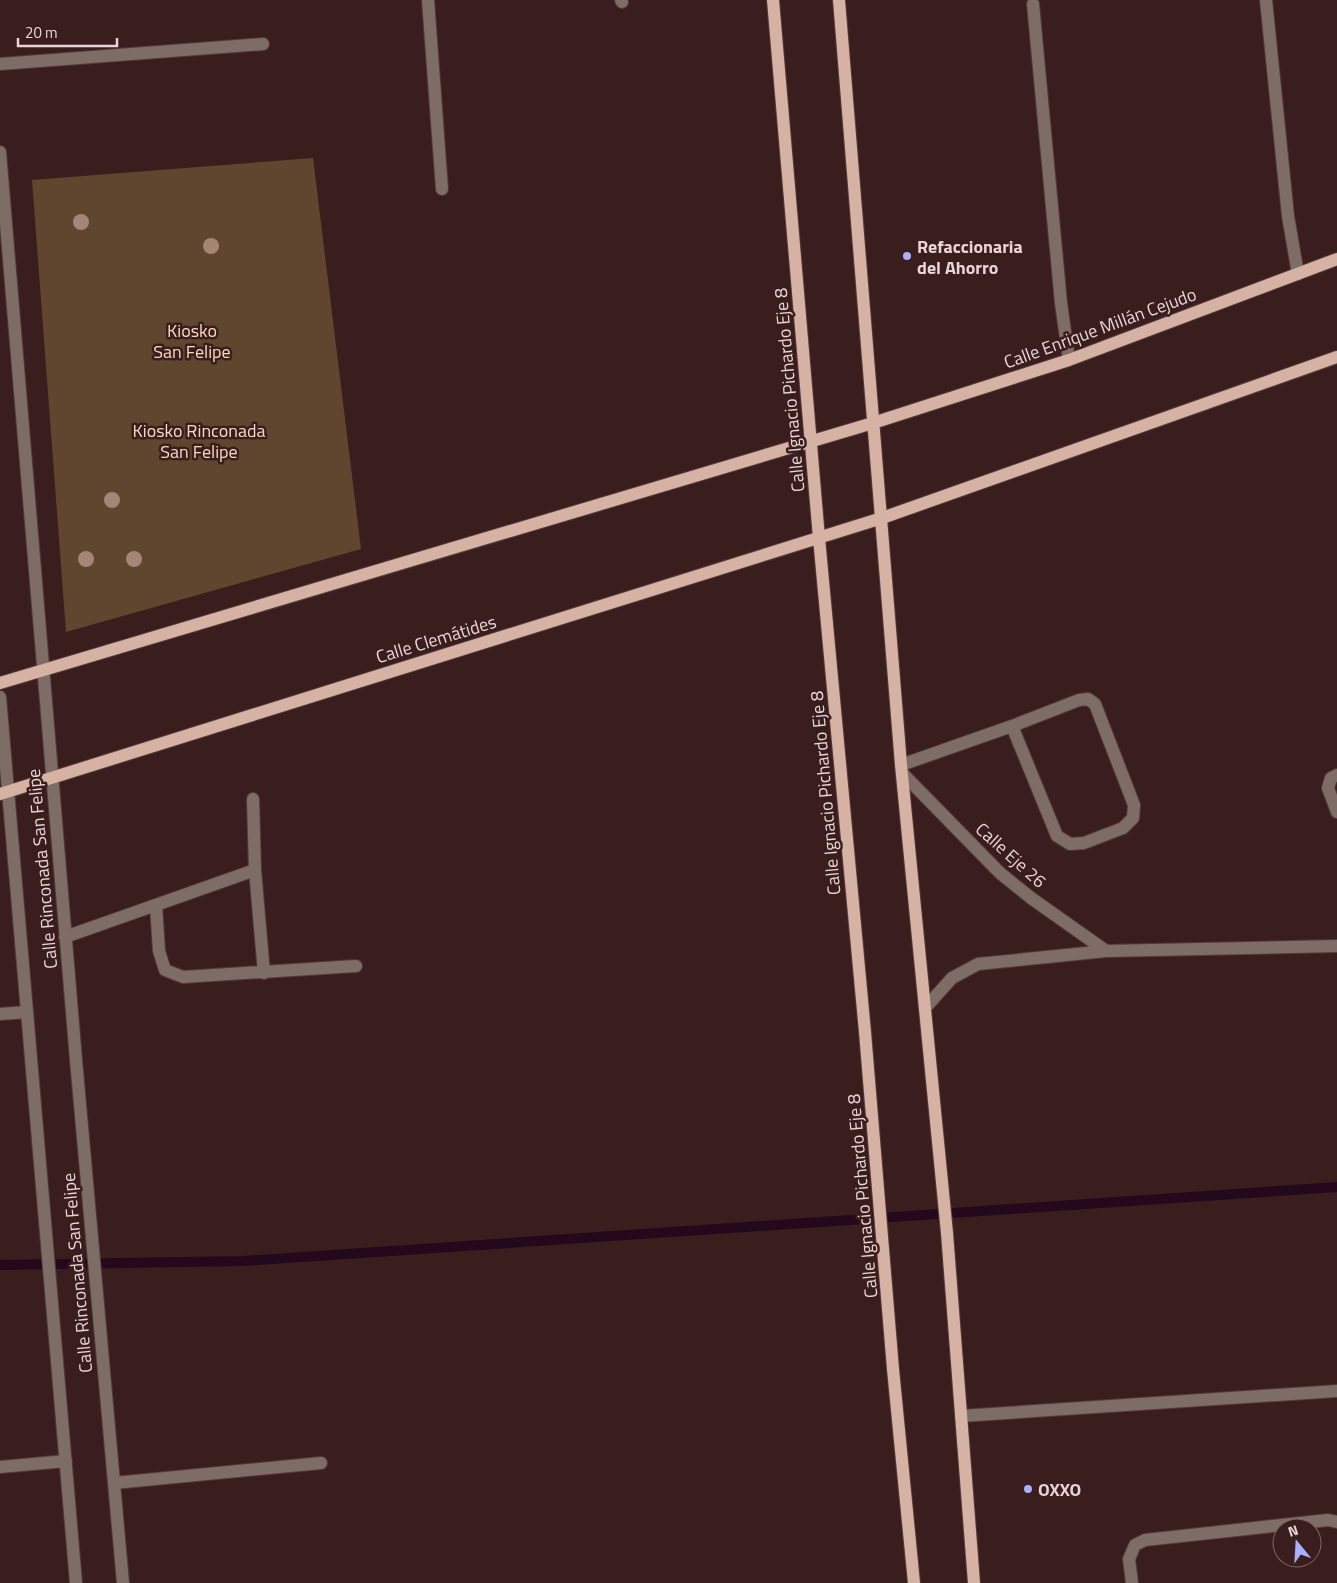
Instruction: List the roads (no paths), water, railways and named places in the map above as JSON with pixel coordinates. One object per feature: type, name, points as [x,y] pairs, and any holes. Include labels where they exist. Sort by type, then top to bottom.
[{"type":"main road","name":"Calle Ignacio Pichardo Eje 8","points":[[773,0],[893,1369],[914,1583]]},
{"type":"main road","points":[[839,0],[902,769],[947,1233],[974,1583]]},
{"type":"main road","name":"Calle Enrique Millán Cejudo","points":[[873,423],[1069,360],[1337,259]]},
{"type":"main road","points":[[882,518],[1337,357]]},
{"type":"main road","points":[[0,683],[873,423]]},
{"type":"main road","name":"Calle Clemátides","points":[[4,792],[882,518]]},
{"type":"street","points":[[428,0],[442,189]]},
{"type":"street","points":[[1266,0],[1288,216],[1298,274]]},
{"type":"street","points":[[1032,4],[1061,303],[1069,360]]},
{"type":"street","points":[[0,64],[263,44]]},
{"type":"street","name":"Calle Rinconada San Felipe","points":[[0,152],[65,937],[123,1583]]},
{"type":"street","name":"Calle Rinconada San Felipe","points":[[0,697],[4,792],[27,1012],[76,1583]]},
{"type":"street","points":[[902,769],[1078,700],[1088,699],[1094,704],[1134,805],[1134,818],[1123,828],[1084,843],[1070,844],[1057,836],[1012,726]]},
{"type":"street","name":"Calle Eje 26","points":[[902,769],[1000,873],[1030,898],[1106,951]]},
{"type":"street","points":[[1337,775],[1331,778],[1328,788],[1337,812]]},
{"type":"street","points":[[253,799],[255,870],[264,973]]},
{"type":"street","points":[[65,937],[255,870]]},
{"type":"street","points":[[156,905],[159,951],[165,970],[183,977],[356,966]]},
{"type":"street","points":[[924,1008],[952,978],[978,964],[1106,951],[1337,946]]},
{"type":"street","points":[[0,1014],[27,1012]]},
{"type":"street","points":[[961,1416],[1337,1391]]},
{"type":"street","points":[[0,1467],[66,1461]]},
{"type":"street","points":[[114,1483],[321,1463]]},
{"type":"street","points":[[1132,1583],[1129,1559],[1135,1545],[1145,1540],[1328,1520],[1337,1522]]},
{"type":"waterway","points":[[0,1265],[243,1261],[1337,1187]]},
{"type":"place","name":"Refaccionaria del Ahorro","points":[[907,256]]},
{"type":"place","name":"OXXO","points":[[1028,1489]]},
{"type":"park label","name":"Kiosko San Felipe","points":[[192,340]]},
{"type":"park label","name":"Kiosko Rinconada San Felipe","points":[[199,440]]}]
